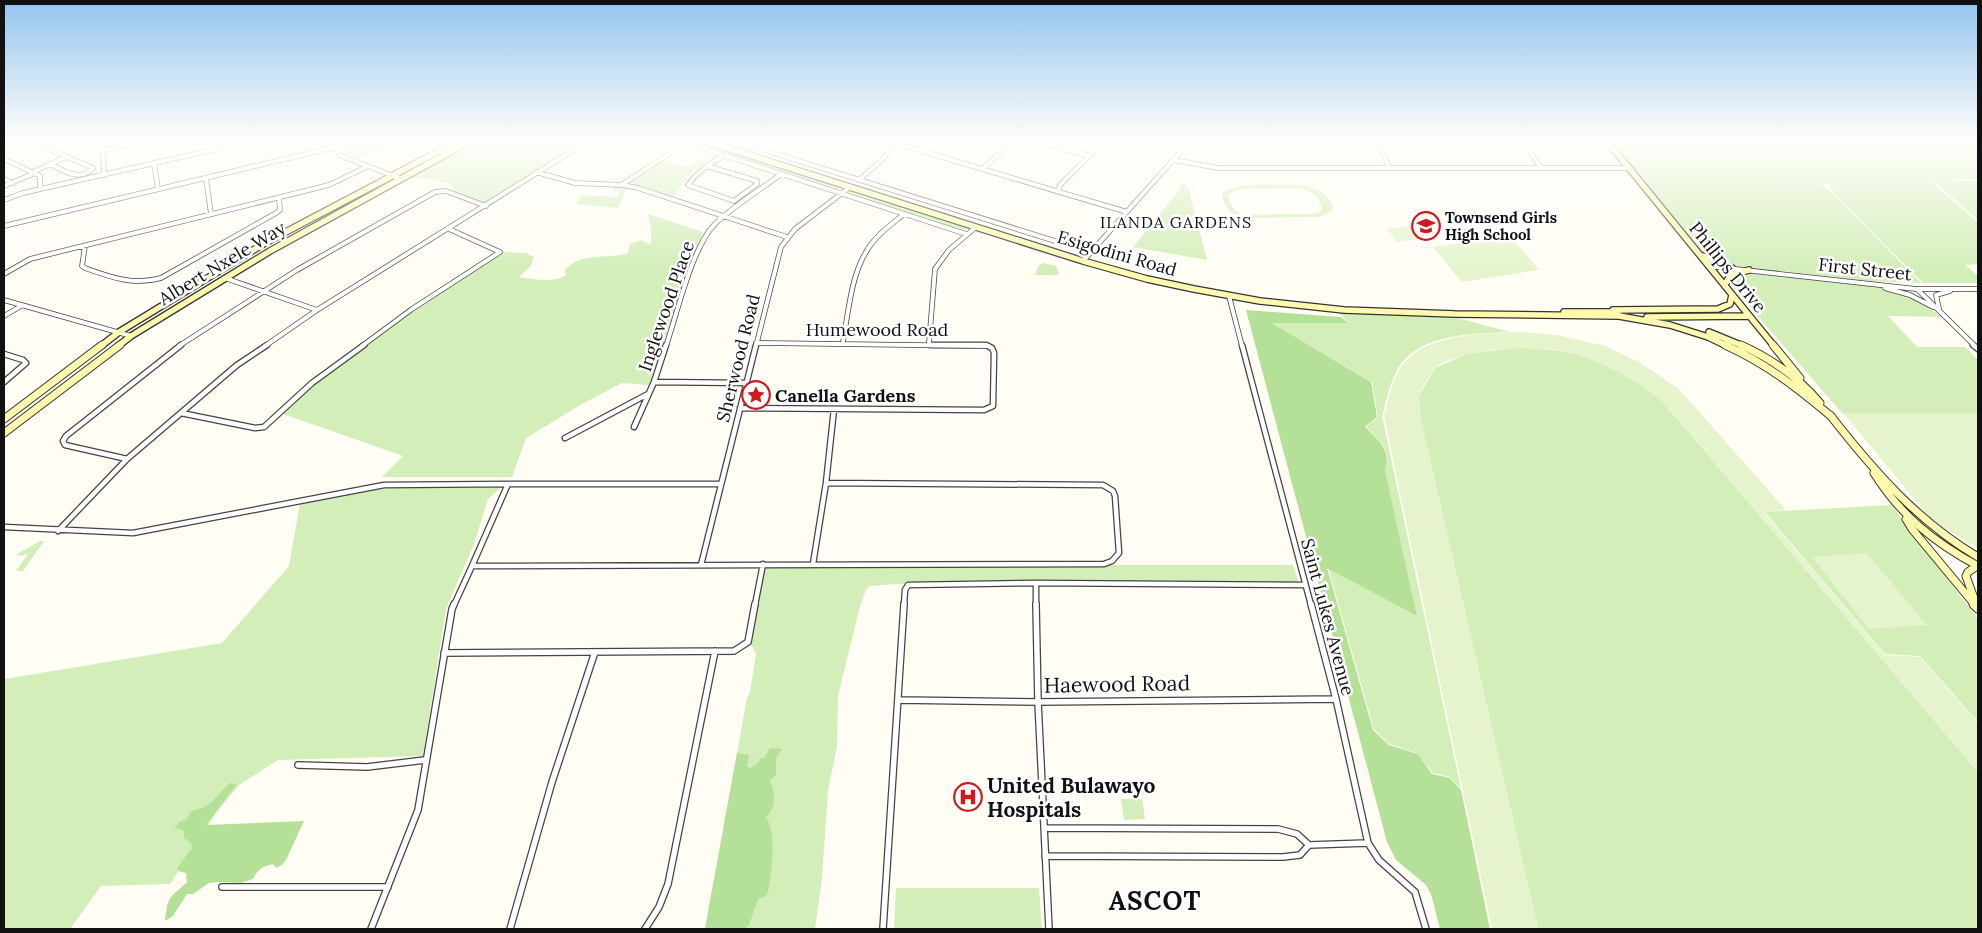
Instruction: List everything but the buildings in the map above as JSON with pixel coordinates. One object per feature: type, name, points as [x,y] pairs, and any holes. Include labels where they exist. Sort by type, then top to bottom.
[{"type":"main road","name":"Albert Nxele Way","points":[[4,419],[119,332],[265,243],[373,185]]},
{"type":"main road","name":"Albert Nxele Way","points":[[4,433],[131,336],[270,251],[391,185]]},
{"type":"main road","name":"Esigodini Road","points":[[842,185],[1083,261],[1147,279],[1229,296],[1367,312],[1633,317],[1691,331],[1735,348],[1774,370],[1832,417]]},
{"type":"main road","name":"Phillips Drive","points":[[1642,185],[1808,388]]},
{"type":"main road","points":[[1698,253],[1732,268]]},
{"type":"main road","points":[[1725,285],[1729,275],[1749,270]]},
{"type":"main road","points":[[1578,310],[1718,309],[1730,304],[1732,295]]},
{"type":"main road","name":"Esigodini Road","points":[[1536,314],[1578,310],[1634,313],[1686,325],[1732,341],[1772,361],[1808,388],[1872,468],[1938,537],[1978,565]]},
{"type":"main road","points":[[1633,317],[1749,316]]},
{"type":"main road","name":"Esigodini Road","points":[[1872,468],[1880,483],[1901,510],[1930,536],[1978,565]]},
{"type":"main road","points":[[1901,510],[1912,529],[1978,608]]},
{"type":"main road","points":[[1978,565],[1968,572],[1966,576],[1978,608]]},
{"type":"street","points":[[40,185],[40,189]]},
{"type":"street","points":[[4,200],[60,185]]},
{"type":"street","points":[[157,185],[158,189]]},
{"type":"street","points":[[4,226],[177,185]]},
{"type":"street","points":[[207,185],[211,214]]},
{"type":"street","points":[[4,274],[28,260],[332,185]]},
{"type":"street","points":[[58,531],[127,459],[237,365],[317,310],[518,185]]},
{"type":"street","points":[[624,185],[787,237]]},
{"type":"street","points":[[688,185],[734,201],[755,185]]},
{"type":"street","name":"Inglewood Place","points":[[634,427],[654,382],[697,253],[709,230],[722,217],[767,185]]},
{"type":"street","points":[[812,185],[966,234]]},
{"type":"street","points":[[877,185],[1090,252]]},
{"type":"street","points":[[1036,185],[1127,212]]},
{"type":"street","points":[[1058,191],[1060,185]]},
{"type":"street","points":[[1083,261],[1152,185]]},
{"type":"street","name":"Sherwood Road","points":[[700,565],[776,258],[787,237],[850,187]]},
{"type":"street","points":[[127,459],[65,445],[63,441],[66,436],[179,346],[263,291],[435,192],[446,192],[486,206]]},
{"type":"street","points":[[85,246],[82,266],[84,268],[138,283],[150,282],[161,278],[280,210],[279,198]]},
{"type":"street","points":[[844,342],[856,275],[863,258],[876,239],[904,214]]},
{"type":"street","points":[[929,343],[936,269],[940,260],[966,234],[976,227]]},
{"type":"street","points":[[181,414],[254,428],[268,425],[312,383],[412,309],[500,252],[449,229]]},
{"type":"street","name":"First Street","points":[[1709,266],[1916,289],[1978,290]]},
{"type":"street","points":[[225,278],[317,310]]},
{"type":"street","points":[[1870,284],[1910,295],[1939,310]]},
{"type":"street","points":[[1916,289],[1978,349]]},
{"type":"street","points":[[1939,310],[1936,295],[1959,289]]},
{"type":"street","name":"Saint Lukes Avenue","points":[[1229,296],[1336,699],[1368,842],[1379,860],[1415,892],[1426,929]]},
{"type":"street","points":[[4,300],[131,336]]},
{"type":"street","points":[[4,316],[21,306]]},
{"type":"street","name":"Humewood Road","points":[[756,343],[986,344],[992,348],[994,353],[992,406],[989,409],[834,409]]},
{"type":"street","points":[[4,354],[23,360],[26,364],[4,382]]},
{"type":"street","points":[[654,382],[746,383]]},
{"type":"street","points":[[565,438],[650,393]]},
{"type":"street","points":[[740,408],[834,409],[826,483],[813,564]]},
{"type":"street","points":[[472,566],[1104,564],[1112,562],[1119,553],[1115,496],[1113,491],[1103,484],[826,483]]},
{"type":"street","points":[[371,929],[418,810],[452,609],[508,484]]},
{"type":"street","points":[[4,527],[120,534],[145,532],[384,485],[720,484]]},
{"type":"street","points":[[444,653],[734,651],[748,642],[763,564]]},
{"type":"street","points":[[883,929],[905,590],[908,585],[1036,583],[1305,585]]},
{"type":"street","points":[[1036,583],[1038,702],[1049,929]]},
{"type":"street","points":[[510,929],[552,782],[596,652]]},
{"type":"street","points":[[645,929],[659,907],[668,884],[715,652]]},
{"type":"street","name":"Haewood Road","points":[[898,700],[1038,702],[1336,699]]},
{"type":"street","points":[[298,765],[367,767],[425,760]]},
{"type":"street","points":[[1044,828],[1278,829],[1297,834],[1309,845]]},
{"type":"street","points":[[1046,856],[1283,857],[1300,855],[1309,845],[1368,842]]},
{"type":"street","points":[[222,887],[388,887]]},
{"type":"green space","points":[[451,185],[516,185],[486,203],[455,192]]},
{"type":"green space","points":[[636,185],[682,185],[673,197]]},
{"type":"green space","points":[[821,185],[834,185],[842,187],[838,190]]},
{"type":"green space","points":[[1179,185],[1185,185],[1188,187],[1207,260],[1133,247],[1181,188]]},
{"type":"green space","points":[[1249,185],[1301,185],[1316,189],[1324,194],[1333,207],[1331,212],[1318,217],[1241,218],[1228,208],[1222,197],[1222,193],[1229,189]],"holes":[[[1239,189],[1303,189],[1316,196],[1322,208],[1320,212],[1312,214],[1243,215],[1232,207],[1228,195]]]},
{"type":"green space","points":[[1648,185],[1821,185],[1921,283],[1868,281],[1731,265],[1705,254]]},
{"type":"green space","points":[[1830,185],[1934,185],[1978,222],[1978,264],[1965,265],[1978,276],[1978,283],[1923,283],[1833,193]]},
{"type":"green space","points":[[1937,185],[1978,185],[1978,220]]},
{"type":"green space","points":[[613,187],[627,187],[618,208],[576,204],[581,195],[618,197],[620,191],[615,191]]},
{"type":"green space","points":[[849,190],[968,228],[964,231],[846,193]]},
{"type":"green space","points":[[648,214],[703,232],[649,385],[622,383],[582,404],[526,438],[512,477],[382,477],[403,456],[283,414],[314,384],[415,310],[504,252],[526,253],[534,257],[531,266],[519,277],[543,280],[561,278],[566,275],[565,270],[579,260],[628,253],[630,244],[641,240],[651,245]]},
{"type":"green space","points":[[1418,225],[1429,238],[1397,242],[1387,229]]},
{"type":"green space","points":[[1509,235],[1539,270],[1462,282],[1433,247]]},
{"type":"green space","points":[[1043,263],[1056,266],[1059,275],[1035,275],[1038,266]]},
{"type":"green space","points":[[1754,272],[1873,286],[1895,291],[1909,295],[1942,317],[1888,316],[1917,347],[1965,347],[1978,360],[1978,522],[1842,413],[1730,284],[1734,275]]},
{"type":"green space","points":[[1246,310],[1341,317],[1348,323],[1272,323],[1371,382],[1377,417],[1365,427],[1379,441],[1387,457],[1385,470],[1417,616],[1327,568],[1373,730],[1389,745],[1418,754],[1432,774],[1450,778],[1461,790],[1490,929],[1440,929],[1431,894],[1426,885],[1396,860],[1387,842]]},
{"type":"green space","points":[[1338,312],[1450,316],[1510,332],[1446,338],[1417,350],[1405,359],[1396,372],[1382,416],[1461,789],[1450,777],[1433,773],[1417,753],[1389,744],[1374,729],[1328,568],[1417,616],[1385,470],[1387,463],[1386,451],[1380,441],[1366,427],[1378,417],[1372,382],[1272,323],[1349,323]]},
{"type":"green space","points":[[1522,332],[1556,335],[1605,346],[1639,362],[1679,389],[1786,510],[1764,512],[1885,655],[1920,657],[1978,723],[1978,772],[1662,401],[1633,380],[1612,369],[1563,351],[1526,348],[1506,349],[1486,351],[1450,360],[1436,367],[1426,381],[1419,397],[1420,416],[1538,929],[1492,929],[1384,416],[1398,372],[1408,359],[1421,349],[1436,342],[1454,338],[1490,333]]},
{"type":"green space","points":[[1522,347],[1589,357],[1622,373],[1662,401],[1978,772],[1978,929],[1538,929],[1420,416],[1419,396],[1435,368],[1467,354]]},
{"type":"green space","points":[[1843,413],[1978,413],[1978,549],[1933,521]]},
{"type":"green space","points":[[404,487],[501,488],[488,499],[474,544],[446,609],[423,756],[278,760],[239,785],[216,813],[170,884],[101,886],[70,929],[4,929],[4,679],[222,643],[289,566],[300,503],[367,490]]},
{"type":"green space","points":[[1891,505],[1978,619],[1978,722],[1920,656],[1885,654],[1765,512]]},
{"type":"green space","points":[[40,541],[44,541],[23,571],[16,571],[28,554],[19,556],[17,554]]},
{"type":"green space","points":[[1867,553],[1927,625],[1869,629],[1812,557]]},
{"type":"green space","points":[[1293,565],[1299,583],[1037,582],[911,583],[870,586],[866,590],[860,606],[838,696],[837,747],[828,790],[822,878],[815,929],[705,929],[747,698],[750,692],[756,654],[750,642],[765,566]]},
{"type":"green space","points":[[770,748],[782,749],[776,758],[776,775],[770,780],[774,800],[772,809],[766,817],[772,833],[772,866],[767,895],[758,899],[749,925],[744,929],[705,929],[737,753],[749,755],[747,766],[750,768],[758,763],[760,758],[764,758]]},
{"type":"green space","points":[[230,783],[237,784],[206,825],[304,821],[286,860],[276,868],[273,864],[263,867],[256,873],[253,879],[241,883],[209,883],[193,894],[187,894],[173,916],[165,921],[170,898],[187,882],[186,873],[178,871],[177,868],[192,848],[191,843],[184,838],[184,831],[175,827],[179,822],[187,819],[191,812],[209,803]]},
{"type":"green space","points":[[1121,799],[1142,799],[1145,819],[1124,820]]},
{"type":"green space","points":[[896,888],[1039,888],[1042,929],[894,929]]},
{"type":"place","name":"Townsend Girls High School","points":[[1426,226]]},
{"type":"place","name":"Canella Gardens","points":[[756,395]]},
{"type":"place","name":"United Bulawayo Hospitals","points":[[968,797]]},
{"type":"district","name":"ILANDA GARDENS","points":[[1176,222]]},
{"type":"district","name":"ASCOT","points":[[1155,900]]}]
